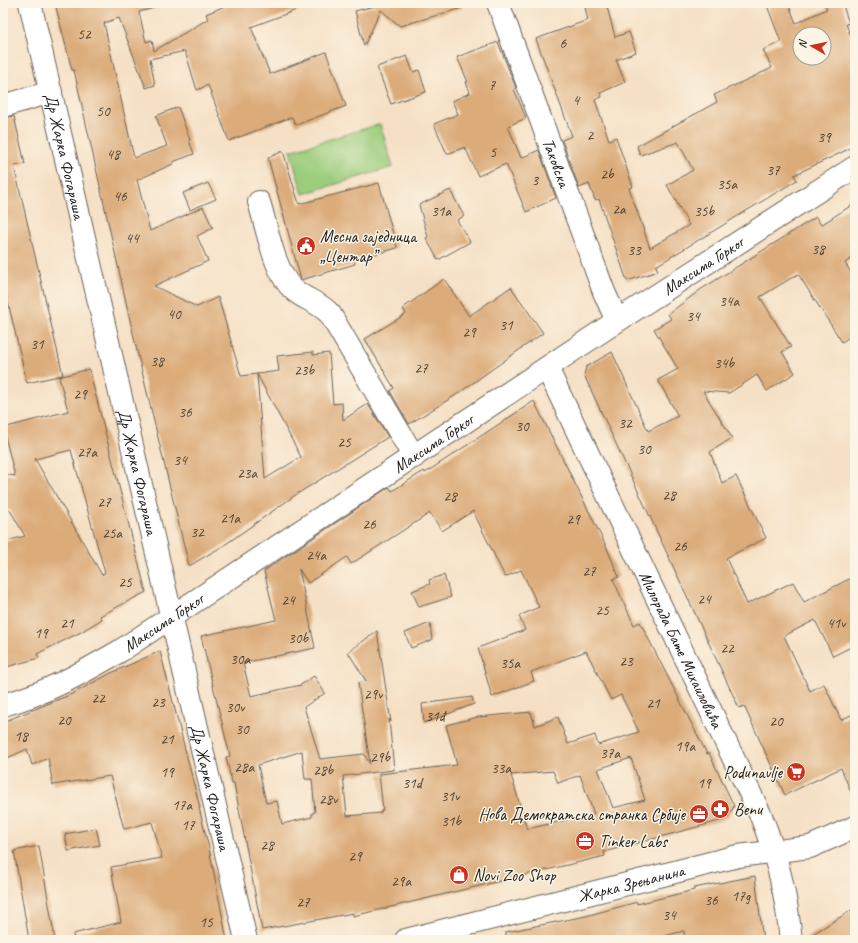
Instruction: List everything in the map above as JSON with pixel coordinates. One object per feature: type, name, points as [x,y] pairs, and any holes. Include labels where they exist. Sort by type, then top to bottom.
[{"type":"street","name":"Др Жарка Фогараша","points":[[30,3],[246,940]]},
{"type":"street","name":"Таковска","points":[[498,3],[604,292],[617,321]]},
{"type":"street","points":[[3,106],[51,92]]},
{"type":"street","name":"Максима Горког","points":[[3,706],[27,699],[72,679],[172,618],[617,321],[855,167]]},
{"type":"street","points":[[259,202],[280,270],[294,290],[321,305],[330,314],[414,457]]},
{"type":"street","name":"Милорада Бате Михаиловића","points":[[547,368],[761,816],[775,852],[787,899],[791,940]]},
{"type":"street","name":"Жарка Зрењанина","points":[[406,940],[738,856],[810,847],[855,827]]},
{"type":"green space","points":[[380,124],[393,167],[303,194],[290,151]]},
{"type":"building","points":[[55,3],[154,3],[154,8],[139,12],[146,42],[152,40],[154,51],[208,19],[206,14],[232,3],[310,3],[310,5],[251,27],[270,74],[326,52],[346,106],[296,125],[292,117],[229,141],[208,85],[197,90],[185,51],[150,59],[155,85],[146,88],[119,18],[104,23],[134,158],[167,146],[156,116],[178,107],[194,154],[173,162],[173,164],[137,180],[150,231],[203,207],[213,228],[197,236],[208,261],[154,286],[197,307],[218,297],[241,376],[279,371],[277,356],[313,352],[313,355],[329,353],[333,404],[342,403],[343,420],[368,404],[388,437],[297,494],[223,546],[189,566],[137,351],[74,70],[72,70]],"holes":[[[257,374],[301,457],[265,479]]]},
{"type":"building","points":[[371,3],[462,3],[462,8],[400,26],[381,10],[364,46],[355,11],[375,6]]},
{"type":"building","points":[[584,3],[606,3],[615,37],[629,32],[636,52],[616,60],[625,82],[600,93],[602,97],[595,100],[609,140],[616,137],[633,187],[629,188],[650,248],[689,225],[667,185],[693,170],[678,142],[640,155],[637,146],[717,102],[714,95],[772,68],[763,50],[781,42],[766,3],[788,3],[796,23],[827,9],[824,3],[842,3],[849,23],[846,24],[855,47],[855,146],[794,175],[797,180],[656,266],[658,271],[627,281],[599,199],[595,200],[589,184],[579,188],[562,140],[572,136],[536,39],[588,20]]},
{"type":"building","points":[[498,42],[516,88],[514,89],[526,118],[508,126],[521,158],[539,150],[556,198],[526,212],[506,164],[478,176],[465,147],[447,154],[434,124],[458,114],[452,101],[470,93],[466,82],[468,82],[457,57]]},
{"type":"building","points":[[407,56],[413,72],[419,70],[426,92],[391,104],[377,67]]},
{"type":"building","points":[[14,116],[25,164],[14,166],[63,375],[27,383],[3,281],[3,118]]},
{"type":"building","points":[[283,151],[299,204],[379,183],[397,248],[354,260],[355,264],[301,280],[268,158]]},
{"type":"building","points":[[208,183],[216,199],[190,210],[183,193]]},
{"type":"building","points":[[450,190],[464,216],[457,220],[470,242],[438,260],[426,238],[428,237],[419,205]]},
{"type":"building","points":[[855,203],[855,256],[845,263],[855,279],[855,333],[842,342],[798,274],[760,297],[791,347],[782,352],[795,373],[767,391],[757,375],[729,393],[703,391],[732,438],[710,452],[722,483],[736,476],[766,538],[726,558],[747,604],[793,582],[804,602],[855,576],[855,645],[833,656],[815,620],[784,636],[810,691],[824,684],[841,720],[855,713],[855,802],[841,768],[785,795],[744,706],[739,708],[584,375],[586,367],[612,352],[648,431],[678,416],[658,380],[678,369],[654,329],[671,319],[668,314],[700,290],[816,217],[821,225]]},
{"type":"building","points":[[444,279],[469,316],[511,287],[543,333],[456,395],[409,424],[390,391],[394,388],[365,339],[406,314],[403,308]]},
{"type":"building","points":[[89,369],[146,592],[100,616],[102,619],[81,632],[37,654],[39,658],[3,668],[3,542],[25,536],[10,510],[3,509],[3,474],[15,476],[3,428],[68,411],[59,377]],"holes":[[[71,450],[105,573],[102,575],[35,459]]]},
{"type":"building","points":[[534,401],[606,546],[619,577],[613,579],[634,625],[640,622],[707,754],[709,753],[734,806],[728,817],[723,820],[604,852],[605,856],[353,916],[353,913],[262,930],[234,783],[232,783],[226,757],[230,756],[201,636],[276,620],[264,571],[389,487],[392,491],[424,471],[425,473]],"holes":[[[473,511],[505,577],[521,570],[539,607],[519,616],[525,630],[478,648],[492,697],[534,681],[531,672],[586,651],[611,700],[621,695],[639,732],[598,745],[595,735],[568,744],[558,717],[535,726],[531,712],[478,717],[446,725],[457,765],[379,774],[383,810],[381,813],[347,816],[343,776],[394,770],[389,719],[391,722],[377,631],[348,652],[366,681],[358,683],[370,764],[364,754],[320,759],[304,707],[325,693],[314,676],[301,685],[251,696],[243,663],[315,648],[299,569],[308,583],[347,557],[351,564],[430,513],[442,531]],[[302,751],[305,779],[312,779],[315,812],[312,813],[312,817],[282,824],[277,801],[266,803],[258,765]],[[631,758],[645,800],[613,808],[598,769]],[[553,771],[558,783],[580,775],[594,814],[527,829],[511,775]]]},
{"type":"building","points":[[444,575],[451,597],[419,607],[412,591],[430,584],[429,580]]},
{"type":"building","points":[[430,623],[432,640],[411,648],[405,633]]},
{"type":"building","points":[[160,651],[200,808],[227,940],[74,940],[73,934],[121,922],[111,867],[162,858],[152,822],[124,829],[110,776],[53,785],[48,758],[32,765],[27,749],[3,760],[3,722],[72,694],[109,674]]},
{"type":"building","points":[[472,697],[474,704],[424,723],[422,704]]},
{"type":"building","points":[[96,828],[100,845],[68,851],[65,834]]},
{"type":"building","points":[[39,846],[55,940],[29,940],[14,851]]},
{"type":"building","points":[[755,876],[763,940],[685,940],[684,931],[648,940],[506,940],[506,932],[586,916],[637,902],[637,904],[694,890],[694,888]]},
{"type":"building","points":[[855,908],[855,940],[803,940]]},
{"type":"place","name":"Месна заједница „Центар”","points":[[306,246]]},
{"type":"place","name":"Podunavlje","points":[[796,772]]},
{"type":"place","name":"Benu","points":[[720,809]]},
{"type":"place","name":"Нова Демократска странка Србије","points":[[699,814]]},
{"type":"place","name":"Tinker Labs","points":[[585,841]]},
{"type":"place","name":"Novi Zoo Shop","points":[[459,875]]}]
